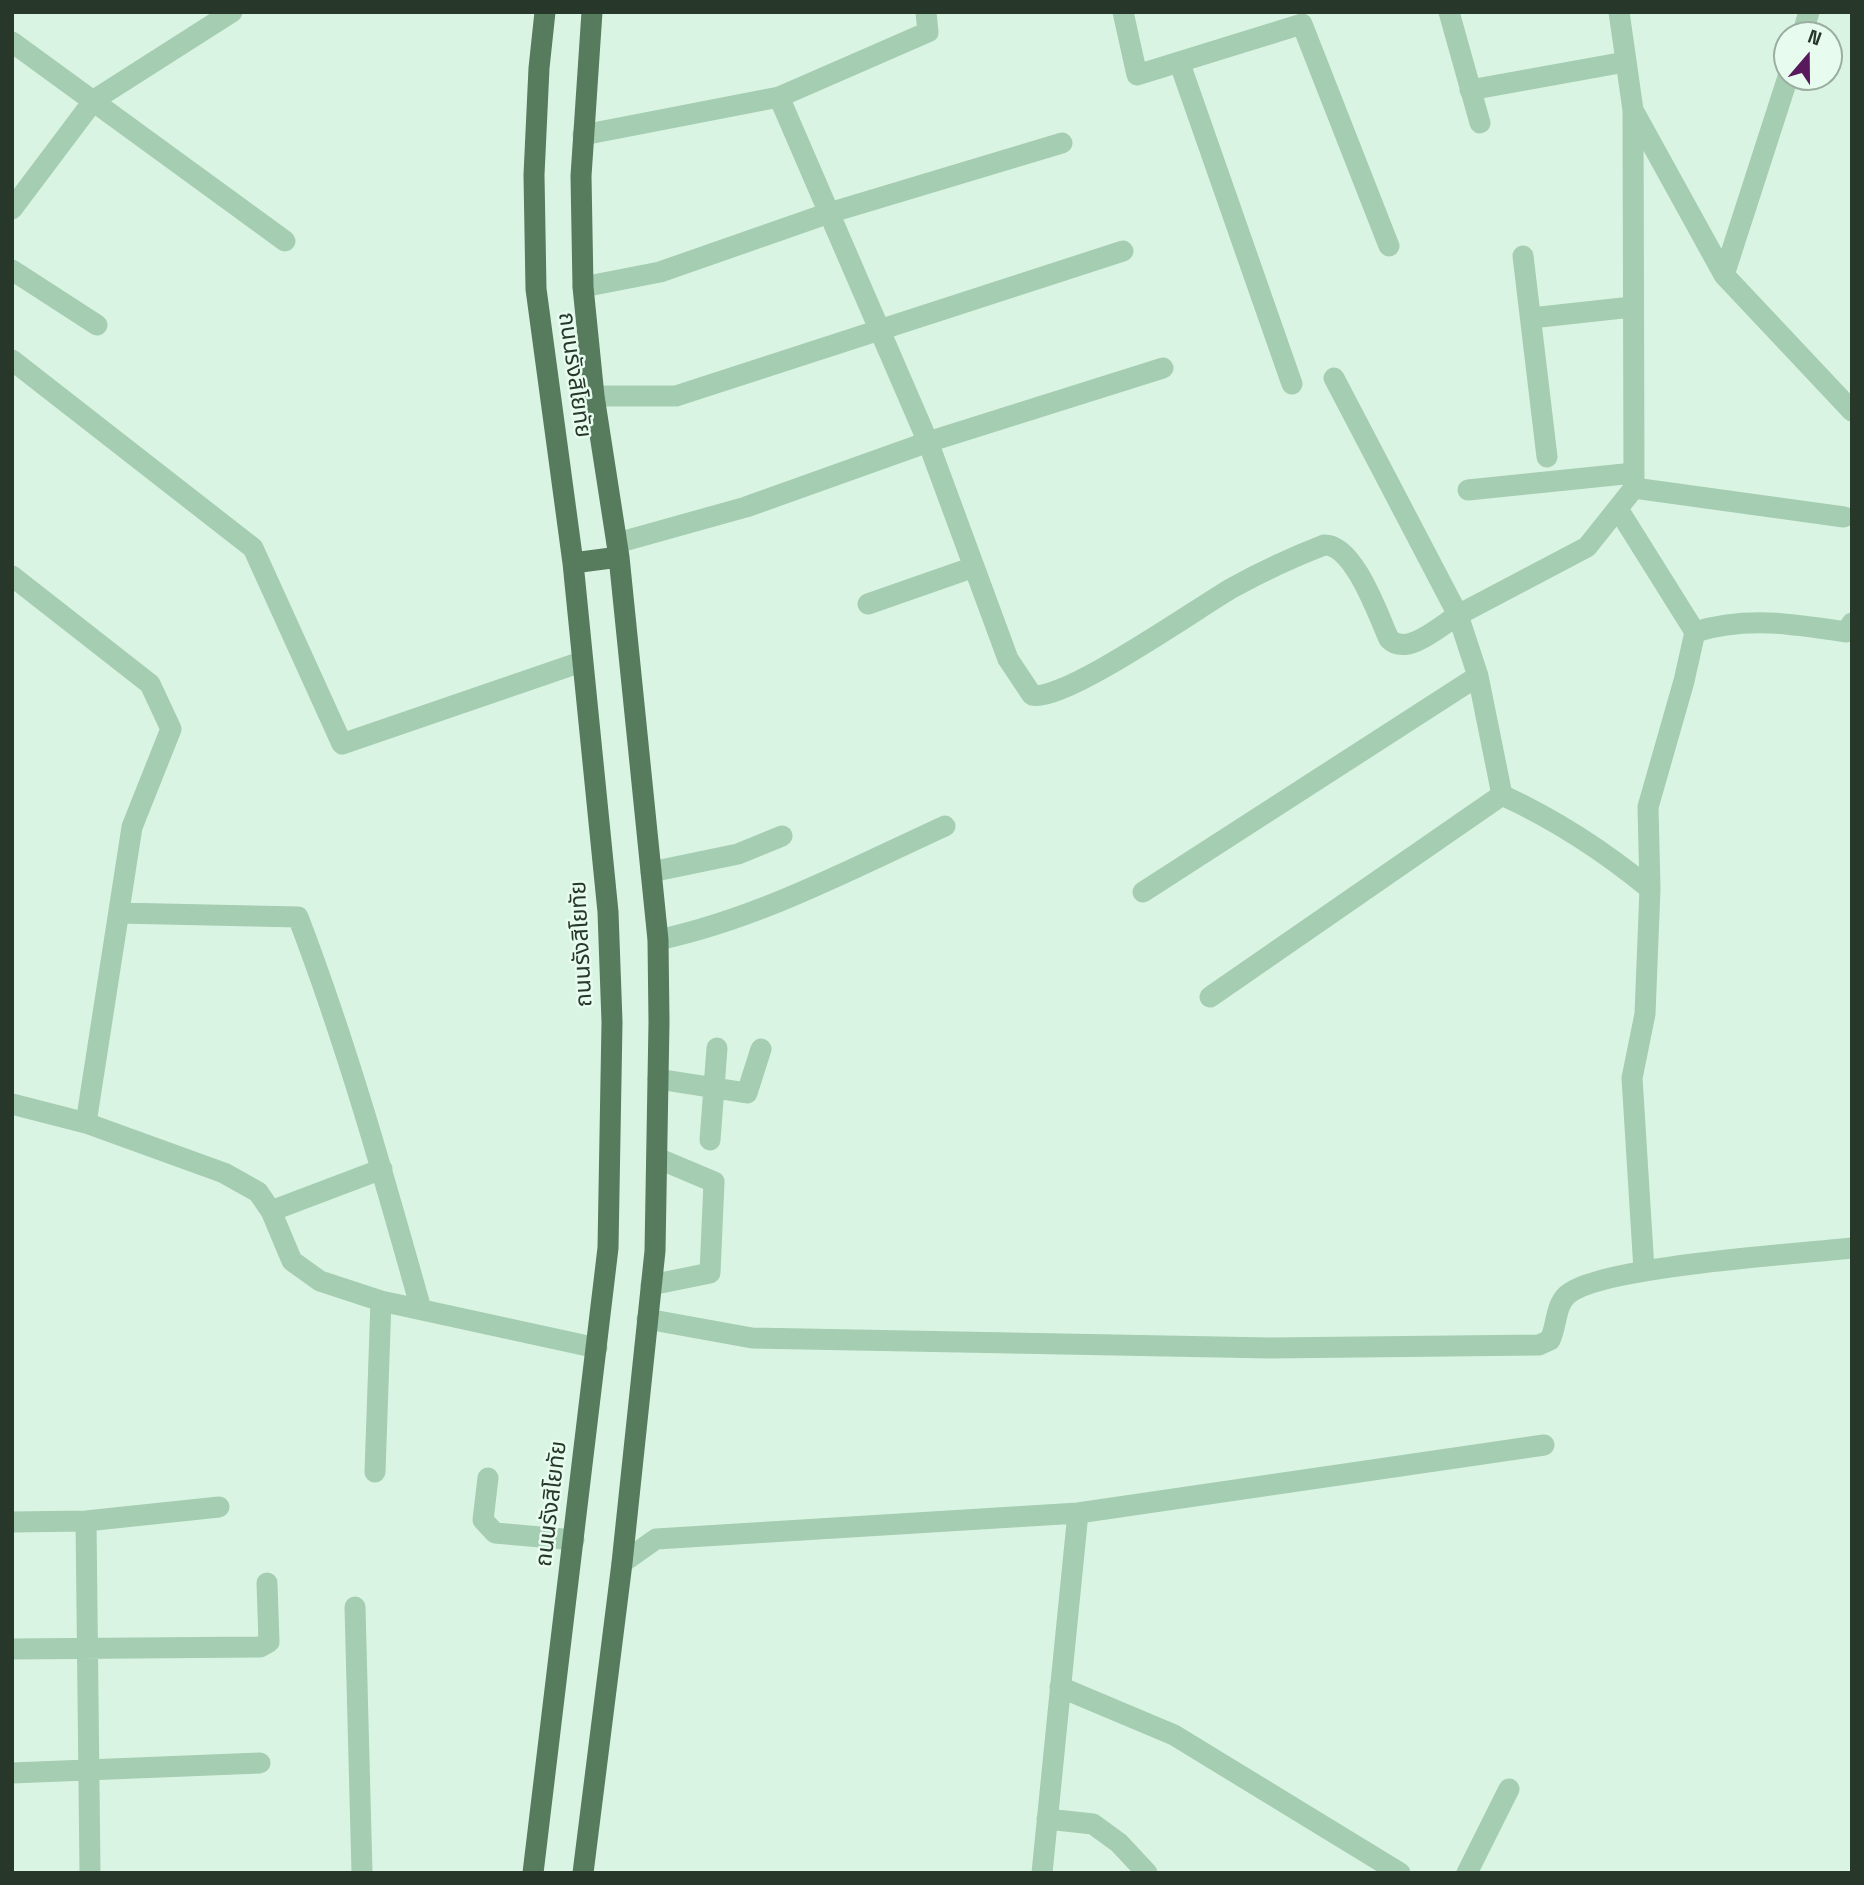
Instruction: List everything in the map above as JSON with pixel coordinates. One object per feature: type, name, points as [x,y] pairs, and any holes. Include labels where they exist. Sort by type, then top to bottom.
[{"type":"main road","name":"ถนนรังสิโยทัย","points":[[533,1873],[608,1248],[612,1022],[608,912],[573,563],[536,289],[534,175],[539,68],[545,12]]},
{"type":"main road","name":"ถนนรังสิโยทัย","points":[[583,1873],[622,1563],[655,1251],[658,1079],[658,940],[618,550],[594,396],[583,287],[583,135],[592,12]]},
{"type":"main road","points":[[573,563],[618,550]]},
{"type":"street","points":[[12,209],[20,180],[94,100],[232,12]]},
{"type":"street","points":[[583,135],[779,97],[928,32],[926,12]]},
{"type":"street","points":[[1123,12],[1137,75],[1180,64],[1302,24],[1389,247]]},
{"type":"street","points":[[1449,12],[1480,122]]},
{"type":"street","points":[[779,97],[928,442],[1009,659],[1032,695],[1038,696],[1080,679],[1233,588],[1324,545],[1343,552],[1363,581],[1389,639],[1395,645],[1406,646],[1458,615],[1587,547],[1618,509],[1634,480],[1633,110],[1619,12]]},
{"type":"street","points":[[12,42],[285,241]]},
{"type":"street","points":[[1471,90],[1625,62]]},
{"type":"street","points":[[1180,64],[1292,384]]},
{"type":"street","points":[[1724,275],[1783,91]]},
{"type":"street","points":[[1633,110],[1724,275],[1852,411]]},
{"type":"street","points":[[583,287],[660,272],[829,213],[1062,143]]},
{"type":"street","points":[[594,396],[676,396],[1124,251]]},
{"type":"street","points":[[1523,256],[1547,457]]},
{"type":"street","points":[[12,270],[97,325]]},
{"type":"street","points":[[1531,318],[1632,307]]},
{"type":"street","points":[[12,360],[253,548],[342,744],[581,662]]},
{"type":"street","points":[[618,550],[928,442],[1163,368]]},
{"type":"street","points":[[1334,378],[1458,615],[1478,677],[1502,795]]},
{"type":"street","points":[[1468,490],[1634,480],[1844,517]]},
{"type":"street","points":[[1618,509],[1695,632],[1648,807],[1650,888],[1645,1014],[1632,1078],[1644,1270]]},
{"type":"street","points":[[868,604],[974,568]]},
{"type":"street","points":[[12,576],[150,684],[171,729],[132,827],[86,1123]]},
{"type":"street","points":[[1695,632],[1713,626],[1773,621],[1846,632],[1852,623]]},
{"type":"street","points":[[1143,892],[1478,677]]},
{"type":"street","points":[[1502,795],[1553,819],[1650,888]]},
{"type":"street","points":[[1210,997],[1502,795]]},
{"type":"street","points":[[658,940],[710,929],[783,901],[945,826]]},
{"type":"street","points":[[651,872],[738,854],[782,836]]},
{"type":"street","points":[[118,913],[298,917],[318,969],[382,1169],[421,1310]]},
{"type":"street","points":[[710,1140],[718,1048]]},
{"type":"street","points":[[658,1079],[747,1093],[761,1049]]},
{"type":"street","points":[[12,1104],[86,1123],[224,1173],[258,1192],[271,1211],[292,1261],[320,1281],[381,1301],[597,1348]]},
{"type":"street","points":[[651,1285],[710,1273],[714,1182],[657,1158]]},
{"type":"street","points":[[271,1211],[382,1169]]},
{"type":"street","points":[[647,1319],[752,1338],[1270,1348],[1539,1345],[1548,1342],[1552,1337],[1560,1303],[1572,1291],[1644,1270],[1852,1248]]},
{"type":"street","points":[[374,1472],[381,1301]]},
{"type":"street","points":[[622,1563],[656,1539],[1077,1513],[1544,1446]]},
{"type":"street","points":[[488,1478],[483,1520],[495,1533],[574,1540]]},
{"type":"street","points":[[12,1522],[86,1521],[219,1507]]},
{"type":"street","points":[[1042,1873],[1077,1513]]},
{"type":"street","points":[[86,1521],[90,1873]]},
{"type":"street","points":[[12,1649],[260,1647],[269,1642],[267,1583]]},
{"type":"street","points":[[355,1607],[362,1873]]},
{"type":"street","points":[[1060,1687],[1174,1735],[1400,1873]]},
{"type":"street","points":[[12,1773],[260,1763]]},
{"type":"street","points":[[1467,1873],[1509,1789]]},
{"type":"street","points":[[1047,1819],[1093,1824],[1119,1843],[1147,1873]]}]
